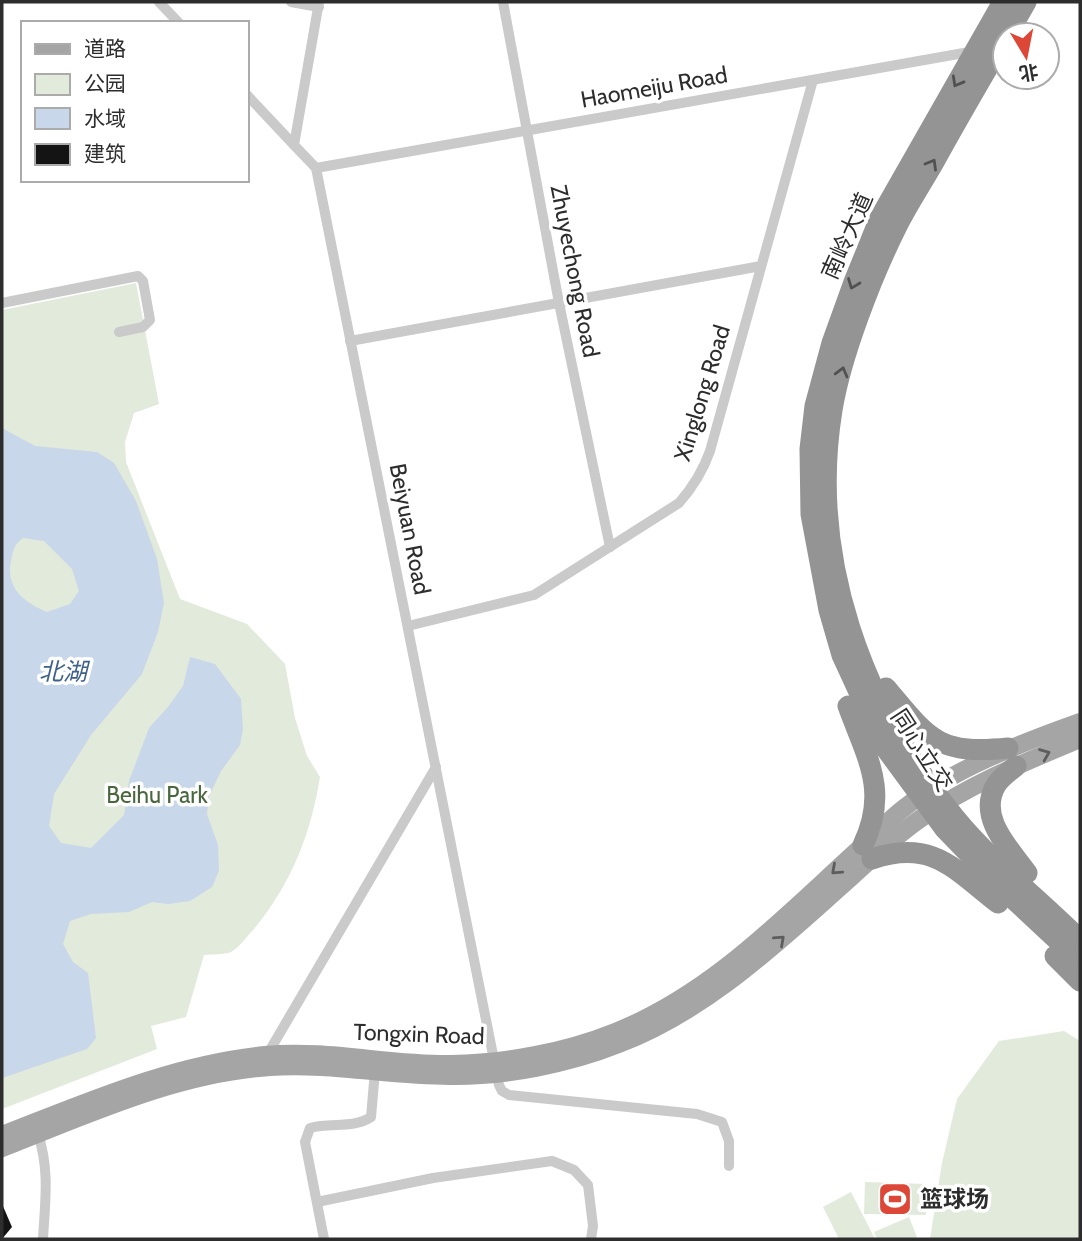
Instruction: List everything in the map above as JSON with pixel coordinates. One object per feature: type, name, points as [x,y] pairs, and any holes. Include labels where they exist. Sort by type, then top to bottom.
[{"type":"highway","name":"南岭大道","points":[[818,513],[823,407],[832,343],[854,282],[880,218],[1003,2]]},
{"type":"highway","name":"南岭大道","points":[[1015,21],[1026,2]]},
{"type":"highway","name":"南岭大道","points":[[823,407],[897,225],[991,62]]},
{"type":"highway","points":[[823,407],[845,552],[856,603],[868,645],[886,688],[909,731],[950,790],[1027,873],[1080,922]]},
{"type":"highway","points":[[823,407],[803,449],[800,515],[803,560],[828,659],[874,778],[877,799],[867,852],[915,852],[933,856],[951,866],[998,903]]},
{"type":"highway","name":"同心立交","points":[[818,513],[856,649],[897,738],[956,819],[1080,940]]},
{"type":"highway","name":"同心立交","points":[[818,513],[826,597],[842,655],[884,746],[945,829],[1080,961]]},
{"type":"highway","points":[[886,688],[925,734],[949,746],[1012,757],[997,782],[989,808],[1001,837],[1027,873]]},
{"type":"highway","points":[[848,706],[872,753],[934,838],[1080,981]]},
{"type":"main road","name":"Tongxin Road","points":[[2,1149],[153,1092],[238,1071],[310,1066],[450,1076],[572,1047],[616,1032],[664,1009],[711,979],[914,812],[950,790],[1080,722]]},
{"type":"main road","name":"Tongxin Road","points":[[1012,757],[1080,739]]},
{"type":"main road","name":"Tongxin Road","points":[[2,1135],[150,1080],[204,1065],[267,1055],[310,1054],[496,1067]]},
{"type":"street","points":[[159,2],[177,21]]},
{"type":"street","points":[[291,2],[319,4],[293,145]]},
{"type":"street","name":"Zhuyechong Road","points":[[503,2],[559,303],[610,547]]},
{"type":"street","name":"Haomeiju Road","points":[[316,168],[975,51],[991,45]]},
{"type":"street","name":"Xinglong Road","points":[[408,626],[534,595],[679,503],[698,479],[710,451],[813,80]]},
{"type":"street","points":[[248,96],[316,168]]},
{"type":"street","name":"Beiyuan Road","points":[[316,168],[496,1067]]},
{"type":"street","points":[[350,341],[761,266]]},
{"type":"street","points":[[2,303],[140,277],[150,320],[143,327],[119,332]]},
{"type":"street","points":[[267,1055],[436,767]]},
{"type":"street","points":[[496,1067],[502,1091],[509,1095],[697,1114],[722,1122],[729,1141],[729,1166]]},
{"type":"street","points":[[324,1239],[306,1142],[310,1128],[326,1124],[362,1124],[372,1117],[375,1071]]},
{"type":"street","points":[[38,1134],[47,1173],[43,1239]]},
{"type":"street","points":[[317,1202],[433,1178],[552,1161],[574,1170],[588,1185],[593,1226],[591,1239]]},
{"type":"green space","name":"Beihu Park","points":[[136,283],[159,404],[134,413],[125,442],[126,462],[180,599],[247,624],[285,664],[295,718],[307,756],[320,777],[298,858],[279,894],[254,929],[234,950],[225,954],[204,955],[186,1017],[151,1026],[157,1049],[2,1109],[2,310]]},
{"type":"green space","points":[[1064,1031],[1080,1041],[1080,1239],[930,1239],[942,1163],[957,1099],[999,1041]]},
{"type":"green space","name":"篮球场","points":[[865,1182],[926,1184],[926,1215],[864,1214]]},
{"type":"green space","name":"篮球场","points":[[851,1192],[875,1239],[839,1239],[823,1207]]},
{"type":"green space","name":"篮球场","points":[[909,1217],[917,1237],[877,1239],[874,1232]]},
{"type":"water","name":"北湖","points":[[2,428],[35,446],[97,452],[114,463],[136,501],[157,559],[164,603],[158,632],[142,674],[91,735],[54,794],[49,826],[61,843],[91,848],[124,815],[129,781],[149,728],[183,686],[190,657],[215,664],[241,699],[243,729],[240,745],[221,771],[209,796],[207,814],[218,845],[219,871],[212,887],[190,901],[168,904],[152,902],[129,912],[91,914],[70,921],[63,944],[73,962],[88,973],[96,1038],[87,1049],[2,1078]],"holes":[[[23,538],[44,541],[72,569],[79,591],[70,604],[47,612],[17,592],[10,567],[15,548]]]},
{"type":"building","points":[[2,1204],[12,1227],[2,1239]]},
{"type":"place","name":"篮球场","points":[[895,1199]]}]
